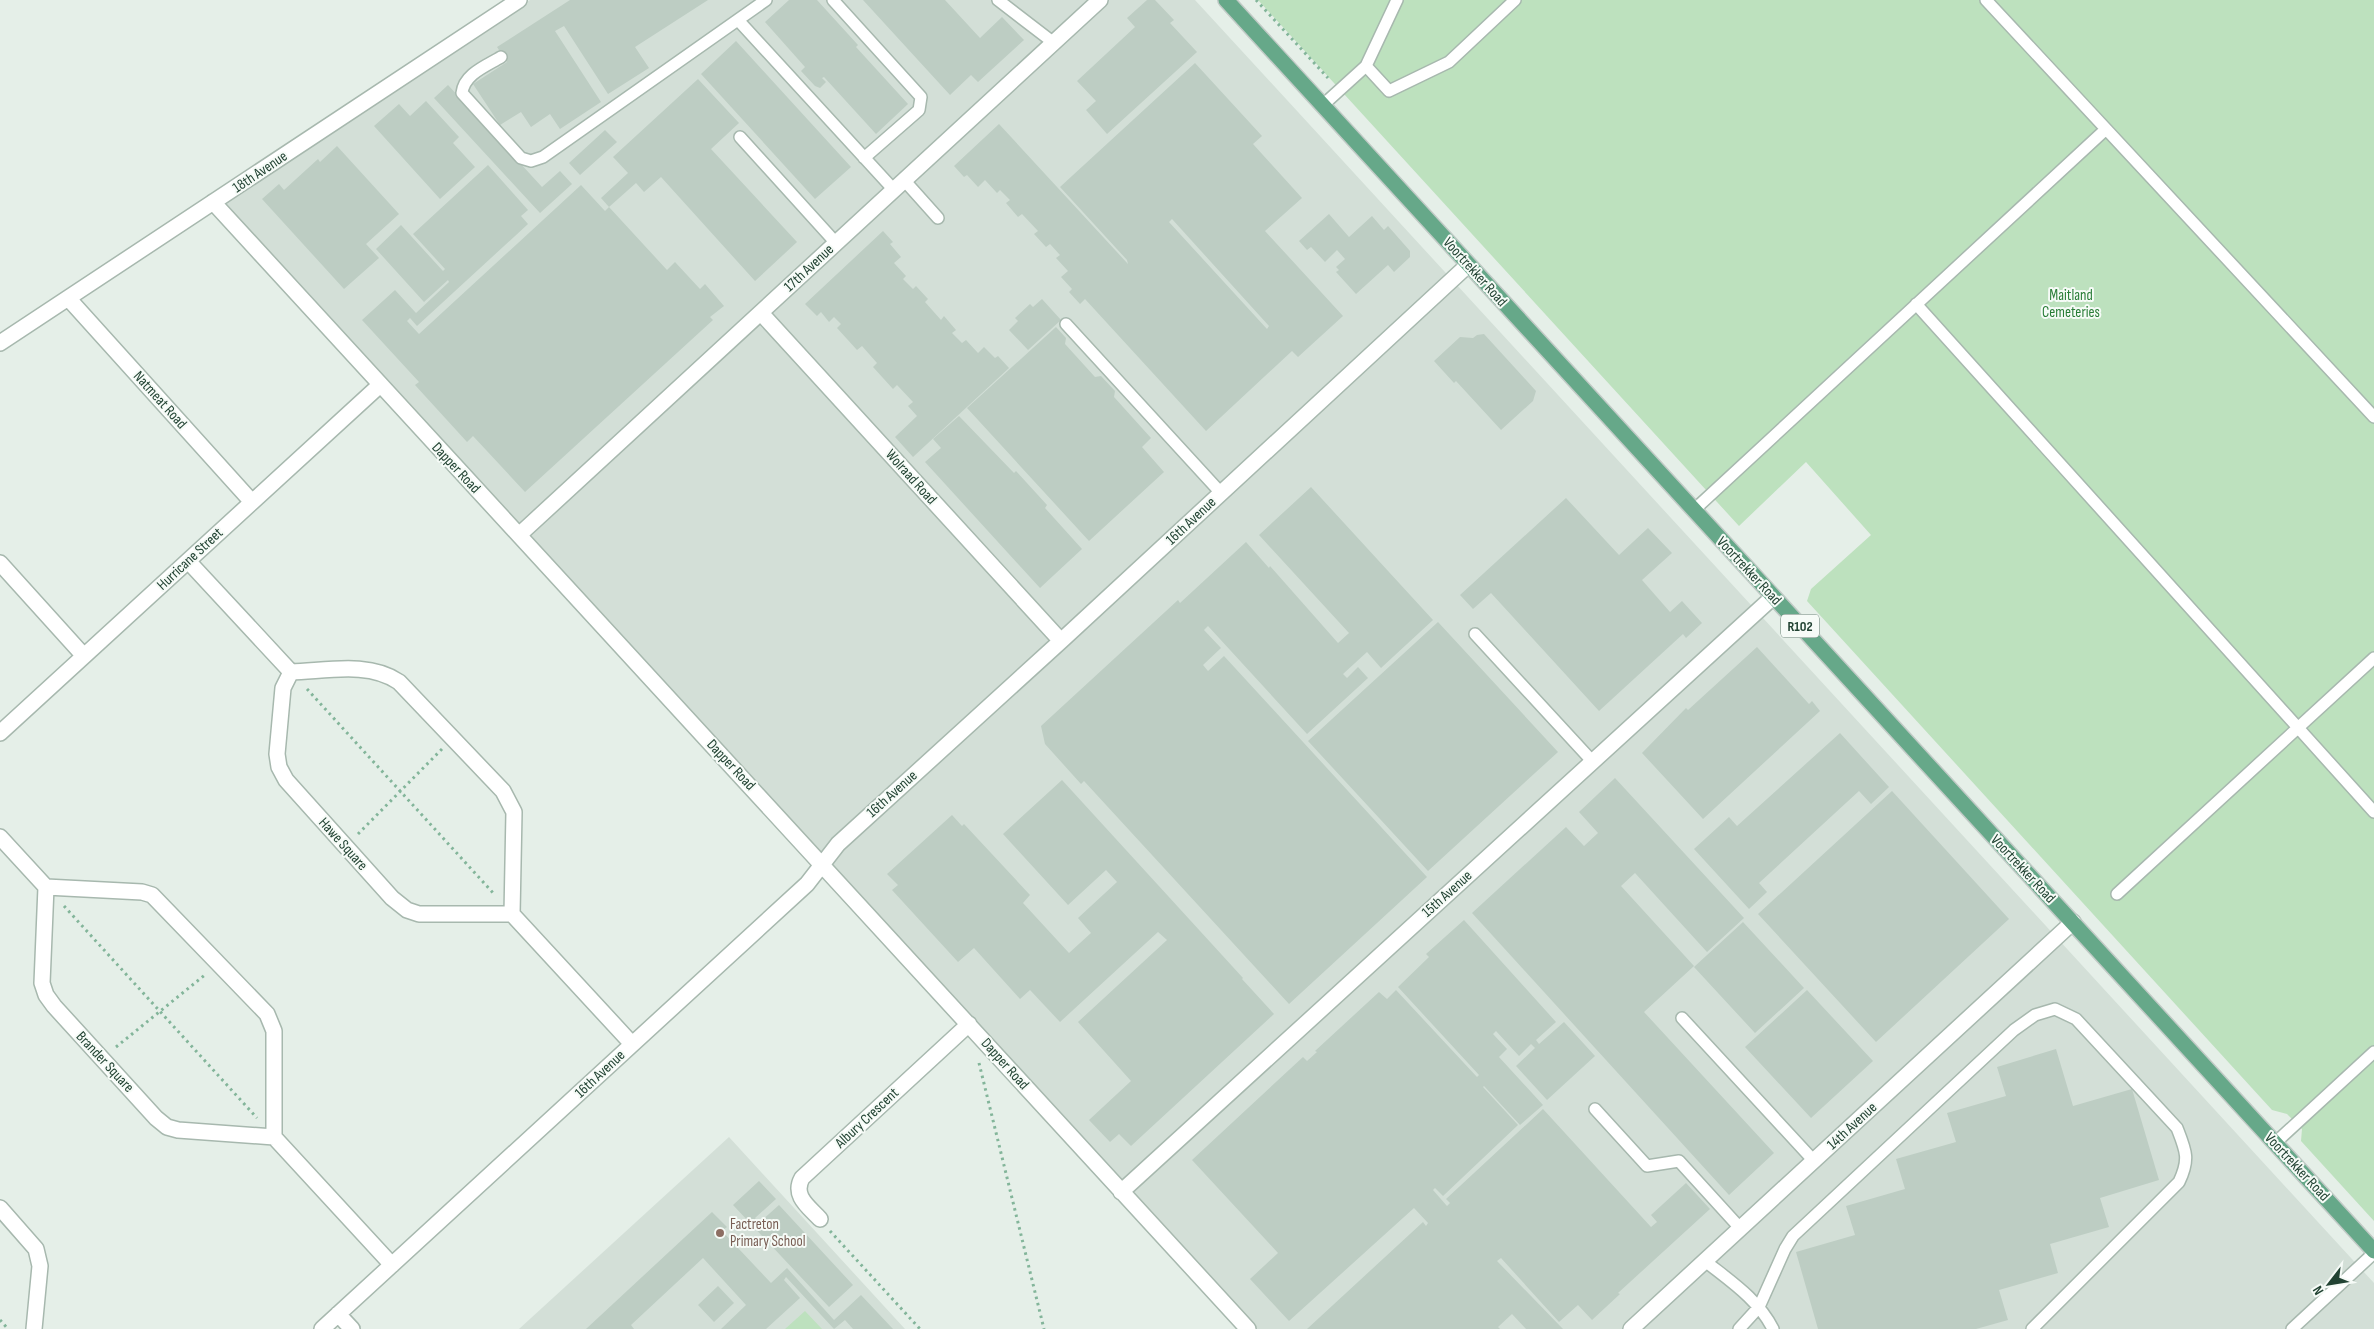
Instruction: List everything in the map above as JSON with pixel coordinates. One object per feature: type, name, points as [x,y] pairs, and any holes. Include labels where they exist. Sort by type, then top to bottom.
[{"type":"main road","name":"Voortrekker Road","points":[[1226,0],[2374,1252]]},
{"type":"street","name":"18th Avenue","points":[[0,342],[519,0]]},
{"type":"street","name":"17th Avenue","points":[[519,535],[1100,0]]},
{"type":"street","name":"Dapper Road","points":[[213,202],[1248,1329]]},
{"type":"street","name":"16th Avenue","points":[[322,1329],[807,884],[838,844],[1468,265]]},
{"type":"street","name":"Natmeat Road","points":[[68,298],[252,502]]},
{"type":"street","name":"Wolraad Road","points":[[760,313],[1061,641]]},
{"type":"street","name":"Hurricane Street","points":[[0,733],[380,385]]},
{"type":"street","points":[[188,561],[291,672],[371,669],[387,673],[400,682],[503,791],[514,812],[512,914],[632,1044]]},
{"type":"street","points":[[0,563],[84,656]]},
{"type":"street","name":"15th Avenue","points":[[1122,1192],[1773,597]]},
{"type":"street","name":"Hawe Square","points":[[291,672],[283,688],[276,754],[279,767],[286,780],[392,898],[407,910],[419,914],[512,914]]},
{"type":"street","points":[[0,837],[46,887],[142,892],[152,896],[267,1014],[274,1031],[274,1137],[392,1265]]},
{"type":"street","name":"Brander Square","points":[[46,887],[42,983],[46,995],[54,1006],[101,1058],[167,1127],[178,1130],[274,1137]]},
{"type":"street","name":"14th Avenue","points":[[1631,1329],[2073,922]]},
{"type":"street","name":"Albury Crescent","points":[[820,1219],[798,1193],[798,1185],[802,1178],[969,1024]]},
{"type":"street","points":[[0,1208],[36,1249],[40,1266],[34,1329]]},
{"type":"street","points":[[338,1314],[352,1329]]},
{"type":"lane","points":[[501,57],[470,76],[463,84],[462,93],[521,158],[531,161],[543,157],[766,0]]},
{"type":"lane","points":[[834,0],[921,97],[918,110],[864,158]]},
{"type":"lane","points":[[998,0],[1054,43]]},
{"type":"lane","points":[[1323,105],[1366,66],[1397,0]]},
{"type":"lane","points":[[1366,66],[1389,91],[1449,62],[1515,0]]},
{"type":"lane","points":[[1986,0],[2374,417]]},
{"type":"lane","points":[[738,20],[864,158],[938,218]]},
{"type":"lane","points":[[1694,510],[2105,130]]},
{"type":"lane","points":[[740,138],[836,243]]},
{"type":"lane","points":[[1916,304],[2374,812]]},
{"type":"lane","points":[[1066,324],[1221,493]]},
{"type":"lane","points":[[1475,634],[1593,762]]},
{"type":"lane","points":[[2117,894],[2299,729],[2374,658]]},
{"type":"lane","points":[[1739,1329],[1759,1307],[1785,1249],[1793,1236],[2014,1030],[2035,1015],[2055,1009],[2076,1018],[2177,1128],[2185,1148],[2186,1166],[2179,1182],[2032,1329]]},
{"type":"lane","points":[[1682,1018],[1814,1161]]},
{"type":"lane","points":[[2275,1143],[2374,1052]]},
{"type":"lane","points":[[1595,1109],[1647,1166],[1679,1161],[1740,1228]]},
{"type":"lane","points":[[2292,1329],[2374,1252]]},
{"type":"lane","points":[[1704,1261],[1759,1307],[1773,1329]]},
{"type":"path","points":[[1256,0],[1328,78]]},
{"type":"path","points":[[291,672],[512,914]]},
{"type":"path","points":[[346,847],[453,738]]},
{"type":"path","points":[[46,887],[274,1137]]},
{"type":"path","points":[[101,1058],[218,964]]},
{"type":"path","points":[[978,1062],[1044,1329]]},
{"type":"path","points":[[820,1219],[920,1329]]},
{"type":"path","points":[[0,1320],[8,1329]]},
{"type":"shaded area","points":[[530,0],[1195,0],[2374,1283],[2374,1329],[1248,1329],[213,202]]},
{"type":"shaded area","name":"Factreton Primary School","points":[[729,1137],[905,1329],[519,1329]]},
{"type":"green space","name":"Maitland Cemeteries","points":[[1258,0],[2374,0],[2374,1221],[2301,1141],[2302,1129],[2287,1114],[2272,1110],[1807,601],[1811,589],[1871,535],[1806,462],[1739,526]]},
{"type":"green space","points":[[805,1311],[822,1329],[785,1329]]},
{"type":"building","points":[[570,0],[708,0],[635,47],[649,68],[608,94],[564,26],[555,31],[601,102],[560,129],[550,114],[531,127],[521,112],[500,125],[473,84],[507,62],[497,47]]},
{"type":"building","points":[[789,0],[817,0],[858,45],[856,47],[908,104],[876,134],[824,77],[822,78],[826,82],[820,88],[815,86],[801,71],[805,67],[765,22]]},
{"type":"building","points":[[863,0],[945,0],[980,38],[1002,17],[1024,40],[978,82],[971,75],[950,95]]},
{"type":"building","points":[[1147,0],[1155,0],[1174,20],[1170,23],[1197,52],[1107,134],[1086,110],[1096,101],[1077,81],[1135,27],[1127,18]]},
{"type":"building","points":[[736,41],[851,167],[815,199],[701,74]]},
{"type":"building","points":[[1195,63],[1262,136],[1253,144],[1302,198],[1265,231],[1343,316],[1298,357],[1292,351],[1206,431],[1085,299],[1080,304],[1069,292],[1072,289],[1061,277],[1068,271],[1056,258],[1060,255],[1050,244],[1046,247],[1034,234],[1038,231],[1022,214],[1018,217],[1006,203],[1010,200],[1000,190],[997,193],[985,180],[978,187],[967,175],[964,177],[954,166],[999,124],[1128,264],[1127,260],[1060,187]],"holes":[[[1172,219],[1269,326],[1267,329],[1169,222]]]},
{"type":"building","points":[[698,79],[739,123],[711,149],[797,242],[755,281],[661,177],[644,192],[636,183],[609,207],[601,198],[628,173],[613,157]]},
{"type":"building","points":[[448,85],[542,187],[560,171],[572,184],[540,213],[434,98]]},
{"type":"building","points":[[426,101],[459,137],[453,143],[475,167],[440,199],[374,126],[399,104],[410,116]]},
{"type":"building","points":[[605,130],[617,142],[580,175],[569,163]]},
{"type":"building","points":[[337,146],[399,214],[366,244],[379,258],[344,289],[262,199],[279,184],[284,190],[318,159],[320,162]]},
{"type":"building","points":[[488,165],[528,210],[521,216],[528,224],[417,326],[410,318],[407,321],[419,334],[581,185],[605,211],[609,207],[667,270],[675,262],[700,289],[705,284],[724,306],[710,317],[713,320],[525,492],[473,436],[467,442],[415,385],[419,382],[362,320],[395,290],[416,313],[449,282],[448,280],[424,302],[376,249],[401,225],[443,271],[445,269],[413,234]]},
{"type":"building","points":[[1329,214],[1349,237],[1372,216],[1384,230],[1388,226],[1410,251],[1410,257],[1394,272],[1388,265],[1356,294],[1336,272],[1339,270],[1336,267],[1345,259],[1337,250],[1325,262],[1311,247],[1307,250],[1299,241]]},
{"type":"building","points":[[883,231],[893,242],[890,244],[901,257],[894,263],[906,276],[903,279],[913,289],[916,286],[928,299],[925,302],[941,320],[944,316],[956,330],[952,333],[962,343],[966,340],[978,353],[984,347],[995,358],[998,356],[1009,368],[913,457],[895,437],[917,416],[908,406],[913,402],[897,385],[893,389],[873,367],[877,363],[862,346],[857,350],[837,328],[841,324],[834,317],[829,322],[821,312],[817,316],[805,304]]},
{"type":"building","points":[[1042,299],[1061,320],[1028,350],[1009,330],[1018,321],[1015,318],[1030,304],[1033,307]]},
{"type":"building","points":[[1056,327],[1066,338],[1065,344],[1095,377],[1101,376],[1115,391],[1114,397],[1151,438],[1142,447],[1164,472],[1089,541],[967,408]]},
{"type":"building","points":[[1484,334],[1536,391],[1533,401],[1501,430],[1456,381],[1454,383],[1434,361],[1460,337],[1473,338]]},
{"type":"building","points":[[959,416],[1014,473],[1016,471],[1047,505],[1045,508],[1082,549],[1040,588],[925,462],[941,448],[933,439]]},
{"type":"building","points":[[1311,487],[1433,620],[1381,668],[1367,652],[1343,674],[1347,678],[1358,667],[1368,678],[1307,734],[1208,626],[1204,630],[1221,648],[1203,665],[1208,671],[1224,656],[1427,877],[1289,1004],[1084,781],[1081,784],[1045,744],[1041,726],[1178,600],[1180,603],[1246,542],[1269,568],[1270,566],[1338,643],[1349,633],[1259,535]]},
{"type":"building","points":[[1566,498],[1619,555],[1648,528],[1672,553],[1642,580],[1670,612],[1682,601],[1702,623],[1686,638],[1683,634],[1599,711],[1491,593],[1473,609],[1460,595]]},
{"type":"building","points":[[1438,622],[1558,752],[1428,871],[1308,741]]},
{"type":"building","points":[[1757,647],[1809,704],[1812,701],[1820,711],[1703,819],[1642,753],[1686,708],[1688,710]]},
{"type":"building","points":[[1840,733],[1889,787],[1871,804],[1859,791],[1759,883],[1767,892],[1749,909],[1694,849],[1729,817],[1737,826]]},
{"type":"building","points":[[1615,778],[1744,918],[1707,952],[1635,873],[1621,886],[1694,966],[1644,1012],[1774,1153],[1729,1195],[1472,913],[1566,827],[1584,846],[1598,833],[1579,812]]},
{"type":"building","points":[[1062,780],[1274,1014],[1131,1146],[1119,1134],[1110,1142],[1089,1120],[1131,1081],[1078,1022],[1167,940],[1158,932],[1060,1022],[1030,990],[1020,999],[974,948],[958,962],[892,890],[898,885],[887,874],[952,815],[962,826],[964,824],[1030,895],[1023,903],[1069,953],[1091,933],[1078,918],[1117,882],[1106,870],[1068,905],[1003,834]]},
{"type":"building","points":[[1892,791],[2009,919],[1876,1042],[1758,914]]},
{"type":"building","points":[[1464,920],[1556,1022],[1536,1040],[1539,1044],[1564,1022],[1595,1056],[1547,1100],[1516,1066],[1535,1048],[1531,1044],[1519,1056],[1496,1031],[1493,1034],[1507,1049],[1499,1057],[1543,1105],[1520,1125],[1484,1086],[1518,1125],[1443,1196],[1435,1188],[1433,1190],[1447,1206],[1450,1203],[1446,1199],[1543,1109],[1651,1227],[1657,1222],[1651,1215],[1686,1183],[1710,1209],[1618,1293],[1620,1294],[1592,1320],[1578,1305],[1559,1322],[1501,1258],[1497,1261],[1563,1329],[1526,1329],[1512,1314],[1498,1327],[1500,1329],[1307,1329],[1423,1222],[1426,1226],[1428,1223],[1414,1208],[1289,1321],[1250,1279],[1278,1253],[1192,1160],[1303,1057],[1307,1061],[1317,1052],[1315,1051],[1379,992],[1387,999],[1396,990],[1477,1077],[1479,1075],[1398,987],[1429,957],[1426,954]]},
{"type":"building","points":[[1743,922],[1804,988],[1755,1033],[1694,967]]},
{"type":"building","points":[[1807,990],[1873,1061],[1811,1118],[1745,1047]]},
{"type":"building","points":[[2056,1049],[2073,1106],[2132,1089],[2159,1180],[2100,1198],[2109,1227],[2050,1244],[2058,1273],[1999,1290],[2008,1320],[1976,1329],[1818,1329],[1796,1252],[1855,1235],[1846,1206],[1905,1189],[1896,1159],[1956,1142],[1947,1113],[2006,1096],[1997,1067]]},
{"type":"building","points":[[759,1181],[776,1199],[755,1218],[759,1223],[779,1205],[853,1285],[829,1307],[733,1205]]},
{"type":"building","points":[[712,1212],[727,1227],[722,1231],[771,1283],[787,1268],[834,1320],[861,1295],[893,1329],[853,1329],[845,1320],[834,1329],[786,1277],[784,1280],[800,1298],[766,1329],[721,1329],[746,1305],[703,1258],[631,1325],[634,1329],[586,1329]]},
{"type":"building","points":[[718,1286],[734,1303],[714,1322],[698,1305]]},
{"type":"place","name":"Factreton Primary School","points":[[720,1233]]}]
